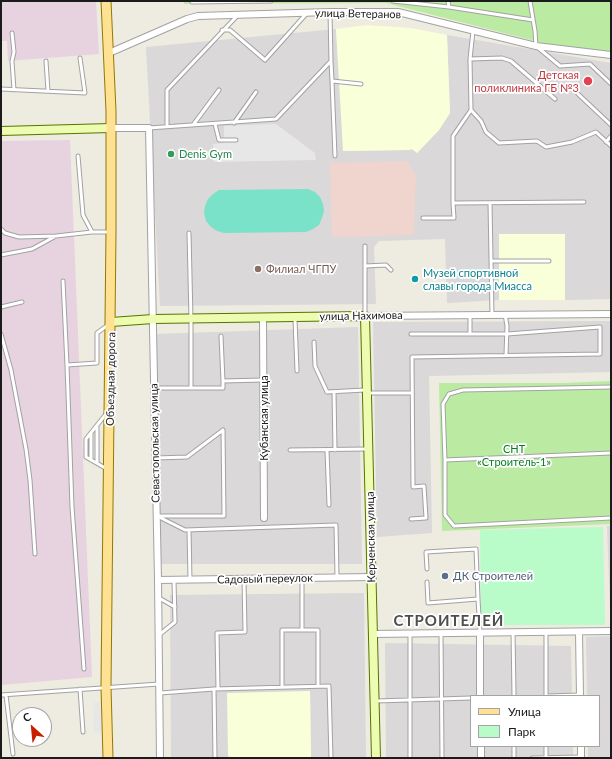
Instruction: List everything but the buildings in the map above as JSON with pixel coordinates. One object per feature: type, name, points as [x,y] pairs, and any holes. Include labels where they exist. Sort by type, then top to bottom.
[{"type":"main road","name":"Объездная дорога","points":[[106,1],[109,53],[112,232],[106,687],[108,758]]},
{"type":"street","name":"улица Ветеранов","points":[[109,53],[187,19],[198,16],[330,12],[398,12],[536,46],[611,56]]},
{"type":"street","points":[[1,131],[149,128]]},
{"type":"street","name":"Севастопольская улица","points":[[149,128],[156,458],[160,758]]},
{"type":"street","name":"улица Нахимова","points":[[111,322],[153,319],[611,314]]},
{"type":"street","name":"Керченская улица","points":[[365,316],[376,758]]},
{"type":"street","name":"Кубанская улица","points":[[263,318],[264,518]]},
{"type":"street","name":"Садовый переулок","points":[[158,580],[372,577]]},
{"type":"street","points":[[373,634],[611,631]]},
{"type":"street","points":[[579,632],[580,695]]},
{"type":"street","points":[[480,633],[480,695]]},
{"type":"street","points":[[480,747],[481,758]]},
{"type":"street","points":[[580,758],[581,747]]},
{"type":"lane","points":[[192,1],[271,1]]},
{"type":"lane","points":[[393,1],[449,7],[533,20]]},
{"type":"lane","points":[[448,1],[449,7]]},
{"type":"lane","points":[[530,1],[536,46],[560,66],[590,64],[611,84]]},
{"type":"lane","points":[[330,12],[334,156]]},
{"type":"lane","points":[[222,30],[230,30],[265,60],[308,13]]},
{"type":"lane","points":[[167,126],[167,90],[238,14]]},
{"type":"lane","points":[[424,218],[454,218],[453,136],[471,110],[470,59],[473,31]]},
{"type":"lane","points":[[12,33],[14,52],[12,61],[14,90]]},
{"type":"lane","points":[[1,89],[85,93],[80,58]]},
{"type":"lane","points":[[470,59],[502,58],[511,61],[555,99]]},
{"type":"lane","points":[[46,61],[48,92]]},
{"type":"lane","points":[[149,128],[276,119],[331,61]]},
{"type":"lane","points":[[332,81],[361,84]]},
{"type":"lane","points":[[193,125],[219,90]]},
{"type":"lane","points":[[234,123],[256,92]]},
{"type":"lane","points":[[578,94],[611,125]]},
{"type":"lane","points":[[471,110],[481,121],[486,132],[500,143],[537,142],[546,147],[572,142],[596,132],[611,146]]},
{"type":"lane","points":[[215,124],[219,140],[236,140]]},
{"type":"lane","points":[[606,142],[611,136]]},
{"type":"lane","points":[[78,156],[83,215],[92,232]]},
{"type":"lane","points":[[453,203],[584,202]]},
{"type":"lane","points":[[490,203],[492,315]]},
{"type":"lane","points":[[1,229],[5,233],[19,237],[112,232]]},
{"type":"lane","points":[[189,233],[191,388]]},
{"type":"lane","points":[[1,255],[32,249],[56,236]]},
{"type":"lane","points":[[365,246],[365,316]]},
{"type":"lane","points":[[491,261],[549,261]]},
{"type":"lane","points":[[364,266],[386,265],[391,270]]},
{"type":"lane","points":[[63,281],[72,507],[84,669]]},
{"type":"lane","points":[[1,307],[22,302]]},
{"type":"lane","points":[[505,314],[507,334],[506,355]]},
{"type":"lane","points":[[470,315],[470,334]]},
{"type":"lane","points":[[295,317],[296,371]]},
{"type":"lane","points":[[67,365],[97,363],[97,333],[111,322]]},
{"type":"lane","points":[[411,334],[507,334],[600,327],[600,354],[412,357],[413,486],[424,486],[426,518],[411,519]]},
{"type":"lane","points":[[1,334],[11,370],[26,449],[30,480],[35,554]]},
{"type":"lane","points":[[154,388],[223,388],[221,336]]},
{"type":"lane","points":[[314,342],[315,366],[327,392],[412,393]]},
{"type":"lane","points":[[223,381],[264,380]]},
{"type":"lane","points":[[611,387],[463,390],[449,394],[443,404],[446,514],[454,526],[611,518]]},
{"type":"lane","points":[[334,392],[335,450]]},
{"type":"lane","points":[[109,470],[91,460],[91,433],[110,408]]},
{"type":"lane","points":[[97,427],[97,463]]},
{"type":"lane","points":[[156,458],[187,457],[223,430],[224,516],[157,516]]},
{"type":"lane","points":[[290,450],[368,449]]},
{"type":"lane","points":[[327,450],[329,506]]},
{"type":"lane","points":[[444,460],[611,453]]},
{"type":"lane","points":[[157,516],[185,530],[336,525],[337,577]]},
{"type":"lane","points":[[189,530],[190,580]]},
{"type":"lane","points":[[427,569],[426,552],[476,549],[480,633]]},
{"type":"lane","points":[[302,578],[302,630]]},
{"type":"lane","points":[[215,758],[217,633],[245,632],[244,579]]},
{"type":"lane","points":[[159,635],[175,622],[174,580]]},
{"type":"lane","points":[[427,582],[428,603],[478,599]]},
{"type":"lane","points":[[158,597],[175,607]]},
{"type":"lane","points":[[282,687],[282,630],[318,630],[318,686]]},
{"type":"lane","points":[[513,632],[514,695]]},
{"type":"lane","points":[[546,632],[547,695]]},
{"type":"lane","points":[[441,633],[442,758]]},
{"type":"lane","points":[[410,634],[410,758]]},
{"type":"lane","points":[[1,695],[159,684]]},
{"type":"lane","points":[[159,693],[216,689],[329,686],[331,758]]},
{"type":"lane","points":[[80,689],[83,732]]},
{"type":"lane","points":[[6,695],[13,754]]},
{"type":"lane","points":[[374,701],[470,698]]},
{"type":"lane","points":[[514,747],[514,758]]},
{"type":"lane","points":[[546,747],[546,758]]},
{"type":"lane","points":[[532,758],[580,758]]},
{"type":"shaded area","points":[[1,1],[96,1],[99,54],[8,61],[7,41],[1,41]]},
{"type":"shaded area","points":[[367,25],[411,28],[447,35],[450,113],[439,130],[417,153],[412,149],[343,151],[336,29]]},
{"type":"shaded area","points":[[336,29],[344,151],[412,149],[417,153],[439,130],[450,113],[447,35],[611,63],[611,299],[565,300],[565,234],[499,234],[499,300],[447,303],[445,239],[379,241],[374,247],[376,304],[160,306],[146,47]]},
{"type":"shaded area","points":[[276,124],[315,153],[316,160],[214,162],[213,144],[224,143],[224,126]]},
{"type":"shaded area","points":[[70,140],[92,677],[1,685],[1,141]]},
{"type":"shaded area","points":[[407,161],[416,176],[414,235],[332,237],[330,163]]},
{"type":"shaded area","points":[[499,234],[565,234],[565,300],[499,300]]},
{"type":"shaded area","points":[[611,321],[611,372],[429,376],[432,533],[377,537],[373,322]]},
{"type":"shaded area","points":[[358,327],[362,564],[155,564],[156,334]]},
{"type":"shaded area","points":[[607,526],[611,526],[611,636]]},
{"type":"shaded area","points":[[364,593],[366,758],[311,758],[310,692],[228,756],[232,758],[171,758],[170,595]]},
{"type":"shaded area","points":[[611,636],[611,758],[588,758],[588,747],[600,747],[600,695],[587,695],[586,637]]},
{"type":"shaded area","points":[[385,643],[571,646],[572,695],[470,695],[470,747],[573,747],[573,758],[386,758]]},
{"type":"shaded area","points":[[310,691],[311,758],[232,758],[228,756],[227,693]]},
{"type":"shaded area","points":[[101,702],[103,732],[94,733],[93,703]]},
{"type":"green space","points":[[184,1],[611,1],[611,52],[547,44],[386,3],[184,4]]},
{"type":"green space","points":[[308,189],[315,192],[320,197],[324,211],[319,225],[306,232],[224,233],[211,227],[206,221],[204,213],[205,206],[208,199],[219,190]]},
{"type":"green space","name":"СНТ «Строитель-1»","points":[[611,381],[611,524],[442,531],[439,383],[563,383]]},
{"type":"green space","points":[[603,527],[605,625],[481,625],[480,530]]},
{"type":"place","name":"Детская поликлиника ГБ №3","points":[[588,81]]},
{"type":"place","name":"Denis Gym","points":[[171,154]]},
{"type":"place","name":"Филиал ЧГПУ","points":[[258,269]]},
{"type":"place","name":"Музей спортивной славы города Миасса","points":[[415,279]]},
{"type":"place","name":"ДК Строителей","points":[[445,576]]},
{"type":"district","name":"СТРОИТЕЛЕЙ","points":[[449,621]]}]
